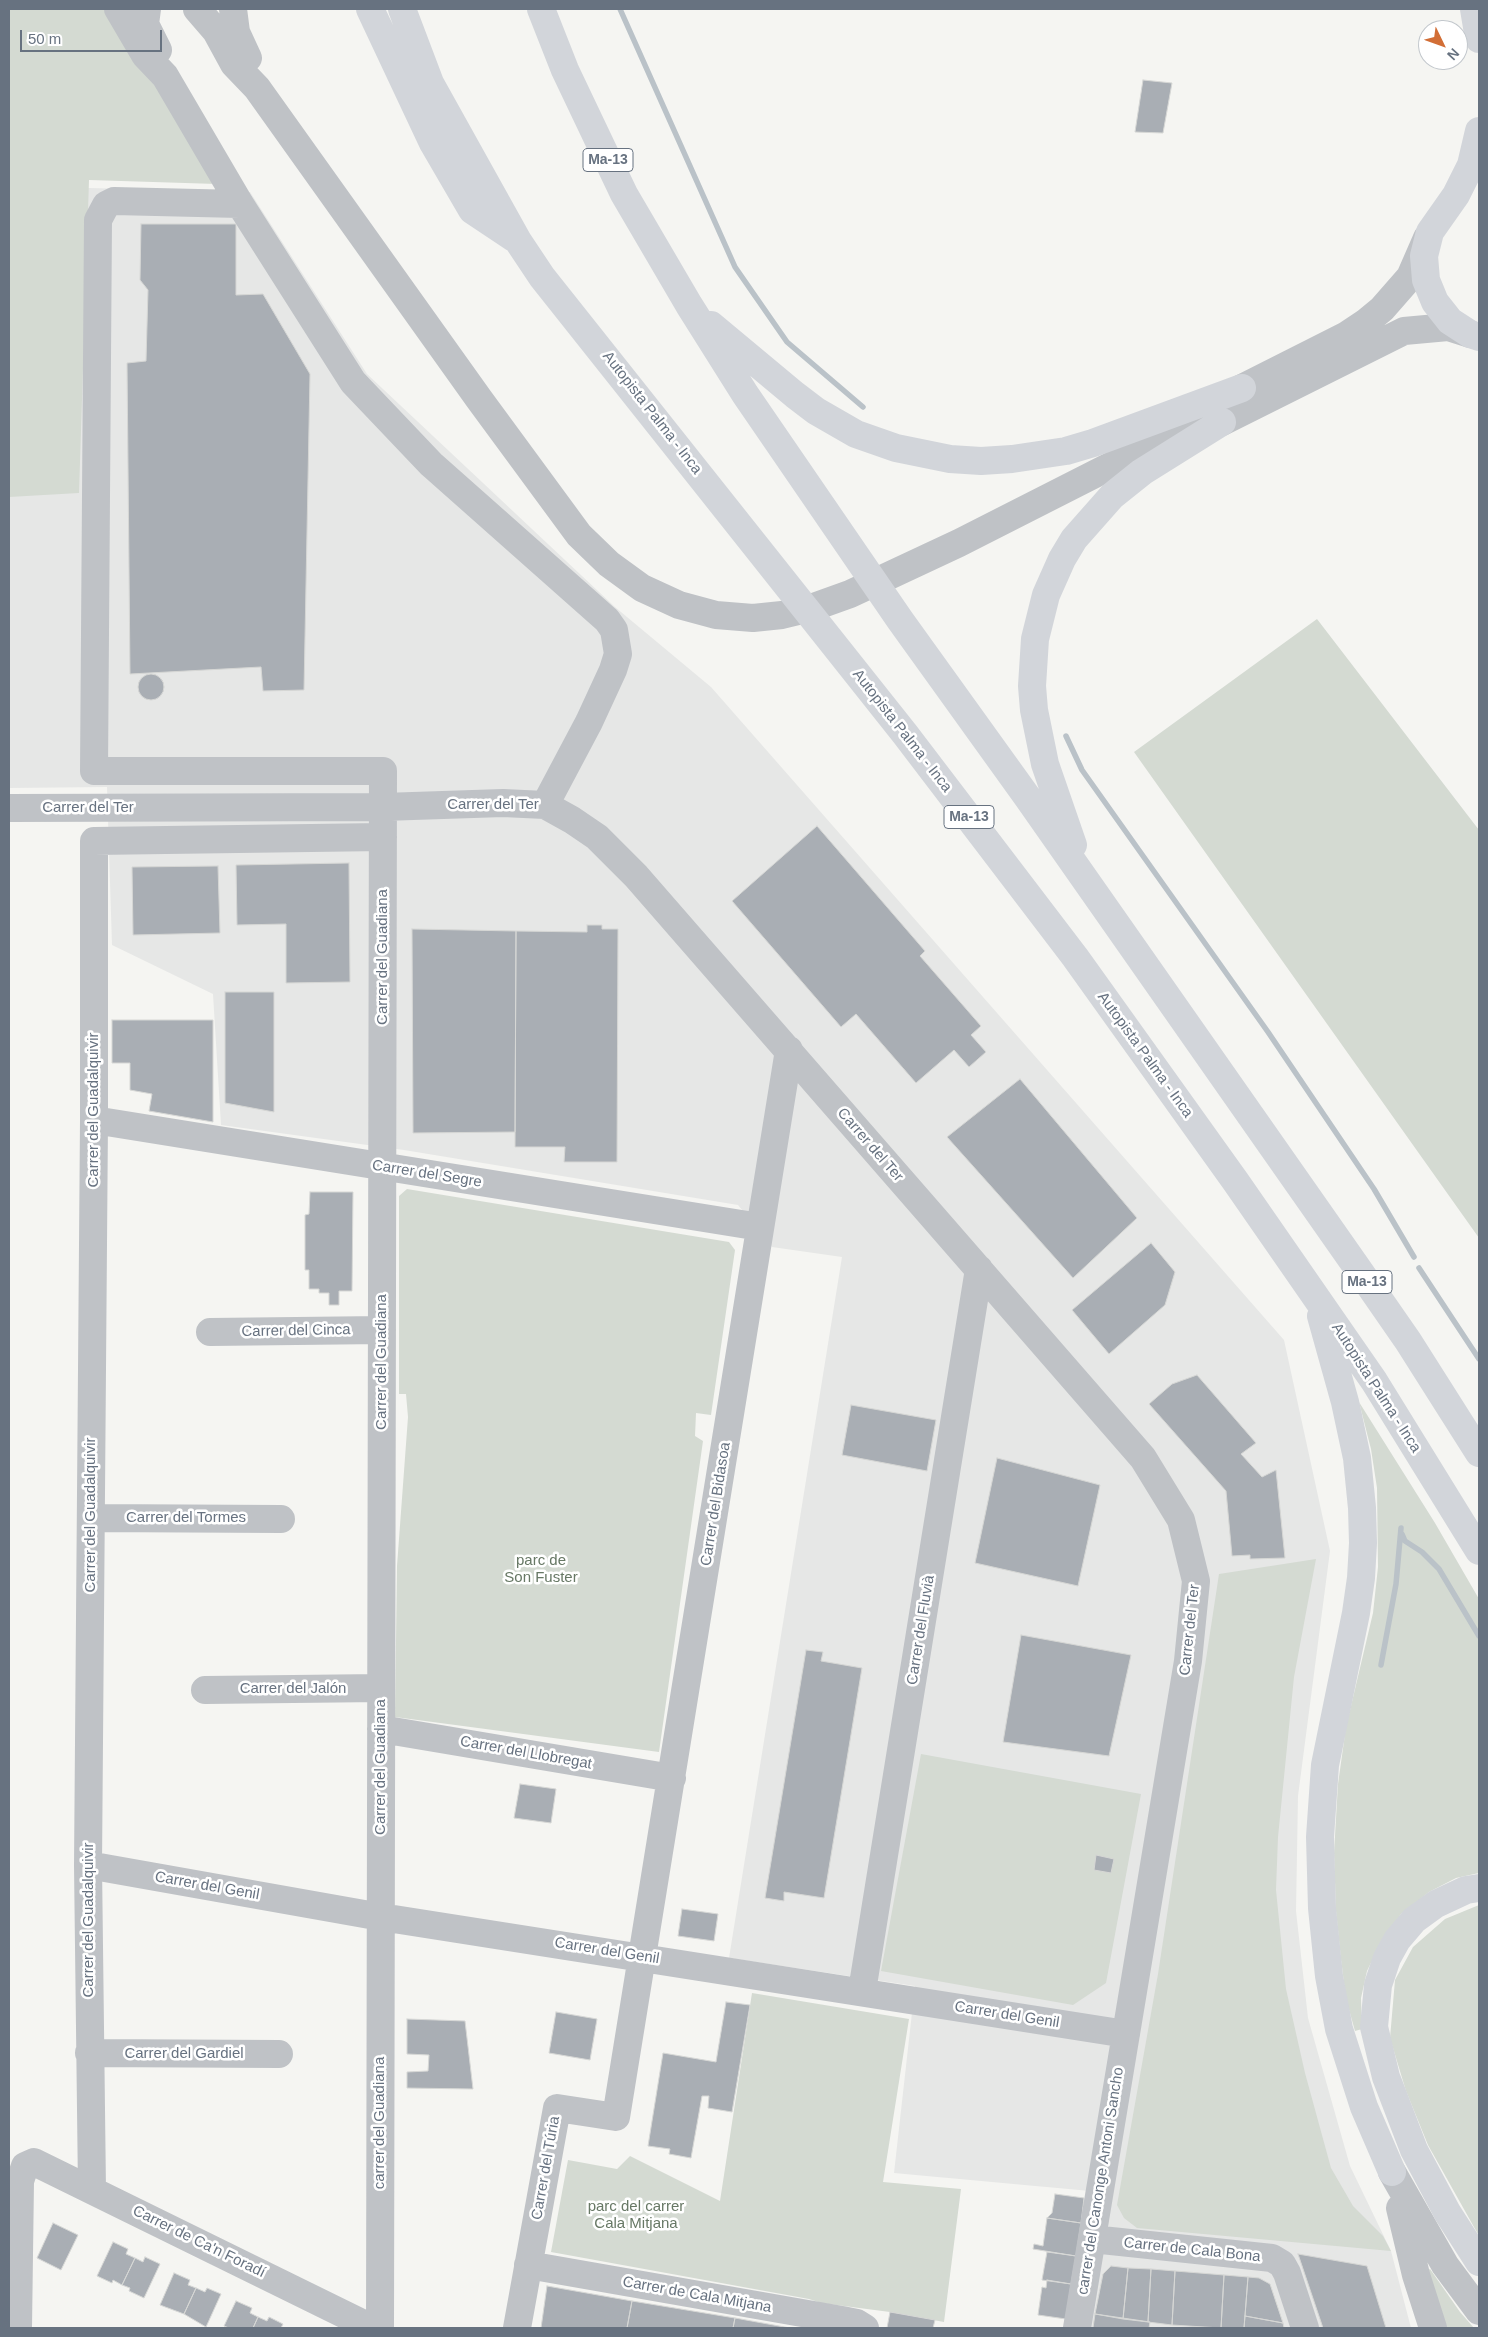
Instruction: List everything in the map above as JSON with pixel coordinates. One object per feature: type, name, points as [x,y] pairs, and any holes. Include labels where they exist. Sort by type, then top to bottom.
[{"type":"main road","points":[[370,9],[433,143],[472,210],[518,241]]},
{"type":"main road","name":"Autopista Palma - Inca","points":[[402,9],[430,83],[518,241],[542,277],[746,532],[1007,867],[1183,1107],[1374,1381],[1479,1551]]},
{"type":"main road","name":"Ma-13","points":[[541,9],[565,70],[624,194],[689,305],[746,394],[900,620],[1085,879],[1402,1333],[1479,1452]]},
{"type":"main road","points":[[1474,9],[1479,39]]},
{"type":"main road","points":[[1474,336],[1450,321],[1435,302],[1426,280],[1424,256],[1436,222],[1456,195],[1471,165],[1479,131]]},
{"type":"main road","points":[[1436,222],[1459,196],[1479,186]]},
{"type":"main road","points":[[689,305],[773,378],[836,423],[856,434],[896,448],[950,459],[981,461],[1012,459],[1066,451],[1093,443],[1242,388]]},
{"type":"main road","points":[[1085,879],[1052,788],[1036,728],[1032,686],[1033,663],[1035,639],[1046,594],[1074,538],[1112,496],[1142,472],[1222,422]]},
{"type":"main road","points":[[1315,1296],[1345,1402],[1357,1458],[1363,1534],[1361,1578],[1356,1613],[1331,1730],[1324,1774],[1320,1837],[1325,1941],[1331,1985],[1348,2060],[1364,2107],[1392,2172]]},
{"type":"main road","points":[[1479,1888],[1466,1890],[1436,1904],[1414,1920],[1397,1940],[1387,1958],[1378,1985],[1374,2027],[1386,2077],[1414,2150],[1447,2212],[1479,2262]]},
{"type":"street","points":[[118,9],[145,55],[165,76],[240,204],[353,382],[431,464],[607,620],[614,630],[618,654],[613,670],[589,722],[545,805]]},
{"type":"street","points":[[147,9],[145,24],[157,47],[165,76]]},
{"type":"street","points":[[197,9],[213,27],[234,64],[257,88],[484,406],[579,535],[608,564],[642,588],[666,600],[706,613],[753,618],[782,615],[811,608],[870,586],[1144,449],[1242,388],[1347,335],[1370,319],[1382,309],[1410,277],[1436,222]]},
{"type":"street","points":[[233,9],[236,32],[248,58],[257,88]]},
{"type":"street","name":"Carrer del Guadiana","points":[[240,204],[114,201],[106,205],[98,220],[94,771],[383,771],[381,1917]]},
{"type":"street","points":[[1144,449],[1222,422],[1404,331],[1448,327],[1474,336]]},
{"type":"street","name":"Carrer del Ter","points":[[9,808],[383,807],[503,803],[545,805],[597,837],[618,856],[1143,1458],[1181,1520],[1196,1581],[1188,1660],[1126,2034]]},
{"type":"street","name":"Carrer del Guadalquivir","points":[[92,2190],[88,1865],[92,1518],[94,841],[383,837]]},
{"type":"street","name":"Carrer del Bidasoa","points":[[643,1957],[789,1050]]},
{"type":"street","name":"Carrer del Segre","points":[[94,1120],[760,1227]]},
{"type":"street","name":"Carrer del Fluvià","points":[[862,1991],[979,1269]]},
{"type":"street","name":"Carrer del Cinca","points":[[210,1332],[382,1330]]},
{"type":"street","name":"Carrer del Tormes","points":[[92,1518],[281,1519]]},
{"type":"street","name":"Carrer del Jalón","points":[[205,1690],[381,1688]]},
{"type":"street","name":"Carrer del Llobregat","points":[[381,1729],[672,1778]]},
{"type":"street","name":"Carrer del Genil","points":[[88,1865],[381,1917],[862,1991],[1126,2034]]},
{"type":"street","name":"carrer del Guadiana","points":[[380,2328],[381,1917]]},
{"type":"street","name":"Carrer del Túria","points":[[517,2328],[557,2108],[616,2117],[643,1957]]},
{"type":"street","name":"carrer del Canonge Antoni Sancho","points":[[1077,2328],[1126,2034]]},
{"type":"street","name":"Carrer del Gardiel","points":[[90,2053],[278,2054]]},
{"type":"street","name":"Carrer de Ca'n Foradí","points":[[18,2328],[19,2193],[22,2173],[25,2166],[31,2163],[37,2163],[372,2328]]},
{"type":"street","points":[[1392,2172],[1445,2265],[1479,2311]]},
{"type":"street","points":[[1392,2172],[1416,2275],[1433,2328]]},
{"type":"street","name":"Carrer de Cala Bona","points":[[1092,2239],[1272,2258],[1282,2264],[1287,2273],[1305,2328]]},
{"type":"street","name":"Carrer de Cala Mitjana","points":[[528,2266],[842,2320],[857,2323],[865,2328]]},
{"type":"shaded area","points":[[9,186],[250,192],[367,374],[615,607],[711,687],[1284,1340],[1330,1551],[1298,1796],[1296,1911],[1308,2018],[1350,2166],[1391,2251],[1411,2328],[1080,2328],[1090,2191],[894,2173],[915,1986],[729,1958],[842,1257],[772,1247],[738,1205],[404,1150],[221,1125],[213,994],[112,945],[107,787],[9,788]]},
{"type":"green space","points":[[10,9],[111,9],[217,184],[89,180],[79,493],[9,497]]},
{"type":"green space","points":[[1317,619],[1479,830],[1479,1238],[1134,752]]},
{"type":"green space","name":"parc de Son Fuster","points":[[407,1189],[729,1242],[735,1250],[711,1415],[696,1413],[695,1436],[703,1441],[659,1752],[395,1717],[397,1566],[408,1417],[406,1394],[399,1394],[399,1196]]},
{"type":"green space","points":[[1359,1402],[1435,1523],[1479,1599],[1479,1873],[1456,1878],[1429,1892],[1401,1914],[1381,1942],[1367,1971],[1361,1998],[1362,2029],[1355,2031],[1346,1999],[1341,1959],[1336,1911],[1334,1853],[1338,1784],[1346,1727],[1373,1613],[1378,1567],[1377,1488],[1371,1449]]},
{"type":"green space","points":[[1316,1559],[1294,1677],[1278,1837],[1276,1890],[1286,1989],[1305,2073],[1331,2168],[1353,2206],[1383,2236],[1391,2251],[1137,2228],[1124,2218],[1117,2205],[1158,1974],[1219,1574]]},
{"type":"green space","points":[[921,1754],[1141,1794],[1106,1983],[1073,2005],[881,1971]]},
{"type":"green space","points":[[1479,1905],[1479,2236],[1428,2145],[1406,2091],[1390,2038],[1395,1980],[1413,1947],[1445,1919]]},
{"type":"green space","name":"parc del carrer Cala Mitjana","points":[[752,1993],[909,2019],[883,2182],[961,2189],[944,2322],[890,2312],[821,2303],[809,2299],[551,2252],[568,2160],[617,2169],[630,2156],[720,2201]]},
{"type":"green space","points":[[1430,2269],[1460,2312],[1474,2328],[1444,2328],[1425,2272]]},
{"type":"building","points":[[1143,80],[1172,83],[1163,133],[1135,132]]},
{"type":"building","points":[[141,224],[236,224],[236,295],[263,294],[310,374],[304,690],[263,691],[261,667],[130,674],[127,363],[146,361],[148,290],[140,280]]},
{"type":"building","points":[[151,674],[160,678],[164,687],[160,696],[151,700],[142,696],[138,687],[142,678]]},
{"type":"building","points":[[817,826],[925,951],[920,956],[981,1026],[971,1035],[986,1052],[969,1067],[954,1050],[916,1083],[856,1014],[841,1027],[732,901]]},
{"type":"building","points":[[349,863],[350,982],[286,983],[286,924],[237,925],[236,865]]},
{"type":"building","points":[[218,866],[220,933],[133,935],[132,867]]},
{"type":"building","points":[[587,925],[602,925],[602,929],[618,929],[617,1162],[564,1162],[565,1147],[515,1147],[516,931],[587,932]]},
{"type":"building","points":[[412,929],[516,931],[515,1132],[413,1133]]},
{"type":"building","points":[[225,992],[274,992],[274,1112],[225,1103]]},
{"type":"building","points":[[112,1020],[213,1020],[213,1122],[149,1111],[152,1094],[130,1090],[130,1063],[112,1063]]},
{"type":"building","points":[[1020,1079],[1137,1218],[1073,1278],[947,1137]]},
{"type":"building","points":[[310,1192],[353,1192],[352,1291],[339,1291],[339,1305],[329,1305],[329,1293],[319,1293],[319,1289],[309,1289],[309,1270],[305,1270],[305,1215],[309,1214]]},
{"type":"building","points":[[1151,1243],[1175,1272],[1165,1305],[1109,1354],[1072,1310]]},
{"type":"building","points":[[1197,1375],[1256,1443],[1241,1454],[1262,1477],[1276,1470],[1285,1558],[1250,1559],[1250,1555],[1232,1556],[1226,1491],[1149,1404],[1172,1384]]},
{"type":"building","points":[[851,1405],[936,1420],[927,1471],[842,1455]]},
{"type":"building","points":[[997,1458],[1100,1485],[1078,1586],[975,1563]]},
{"type":"building","points":[[1021,1635],[1131,1655],[1109,1756],[1003,1742]]},
{"type":"building","points":[[806,1650],[823,1652],[821,1661],[862,1668],[824,1898],[784,1892],[784,1901],[765,1898]]},
{"type":"building","points":[[520,1784],[556,1789],[551,1823],[514,1818]]},
{"type":"building","points":[[1096,1855],[1114,1859],[1111,1873],[1094,1870]]},
{"type":"building","points":[[682,1909],[718,1914],[714,1941],[678,1936]]},
{"type":"building","points":[[726,2002],[750,2005],[732,2112],[708,2108],[709,2096],[702,2096],[691,2158],[669,2154],[670,2149],[648,2146],[663,2053],[716,2062]]},
{"type":"building","points":[[556,2012],[597,2019],[590,2060],[549,2053]]},
{"type":"building","points":[[407,2019],[465,2021],[473,2089],[407,2088],[407,2072],[428,2071],[429,2055],[407,2054]]},
{"type":"building","points":[[1055,2194],[1084,2198],[1081,2223],[1047,2218],[1052,2213]]},
{"type":"building","points":[[1047,2218],[1081,2223],[1076,2256],[1033,2249],[1034,2244],[1043,2246]]},
{"type":"building","points":[[53,2223],[78,2235],[61,2270],[37,2258]]},
{"type":"building","points":[[113,2242],[128,2249],[126,2254],[135,2258],[122,2285],[113,2280],[112,2283],[97,2276]]},
{"type":"building","points":[[1047,2252],[1076,2256],[1071,2284],[1042,2280]]},
{"type":"building","points":[[1298,2254],[1367,2266],[1386,2328],[1323,2328]]},
{"type":"building","points":[[145,2257],[160,2264],[144,2298],[129,2291],[130,2288],[122,2285],[135,2258],[143,2262]]},
{"type":"building","points":[[1111,2266],[1128,2268],[1123,2319],[1095,2314],[1103,2274]]},
{"type":"building","points":[[1128,2268],[1151,2269],[1148,2322],[1123,2319]]},
{"type":"building","points":[[1151,2269],[1175,2271],[1172,2325],[1148,2322]]},
{"type":"building","points":[[1175,2271],[1224,2275],[1221,2328],[1172,2325]]},
{"type":"building","points":[[174,2273],[190,2280],[188,2285],[196,2288],[184,2314],[160,2305]]},
{"type":"building","points":[[1224,2275],[1248,2277],[1244,2328],[1221,2328]]},
{"type":"building","points":[[1248,2277],[1259,2278],[1270,2284],[1283,2323],[1245,2316]]},
{"type":"building","points":[[1047,2280],[1071,2284],[1066,2319],[1038,2315],[1042,2287],[1046,2288]]},
{"type":"building","points":[[547,2286],[632,2301],[627,2328],[541,2328]]},
{"type":"building","points":[[196,2288],[205,2292],[207,2288],[221,2294],[206,2327],[184,2314]]},
{"type":"building","points":[[236,2301],[252,2308],[250,2313],[258,2317],[253,2328],[229,2328],[224,2326]]},
{"type":"building","points":[[632,2301],[735,2318],[733,2328],[627,2328]]},
{"type":"building","points":[[890,2312],[935,2320],[933,2328],[887,2328]]},
{"type":"building","points":[[1095,2314],[1150,2322],[1149,2328],[1093,2328]]},
{"type":"building","points":[[1245,2316],[1283,2323],[1284,2328],[1244,2328]]},
{"type":"building","points":[[258,2317],[267,2321],[269,2317],[283,2324],[281,2328],[253,2328]]},
{"type":"building","points":[[735,2318],[790,2328],[733,2328]]},
{"type":"waterway","points":[[620,9],[735,267],[787,342],[863,407]]},
{"type":"waterway","points":[[1066,736],[1082,770],[1268,1032],[1374,1189],[1414,1257]]},
{"type":"waterway","points":[[1419,1268],[1479,1359]]},
{"type":"waterway","points":[[1381,1665],[1396,1584],[1401,1528]]},
{"type":"waterway","points":[[1402,1534],[1405,1541],[1422,1552],[1439,1569],[1479,1636]]}]
